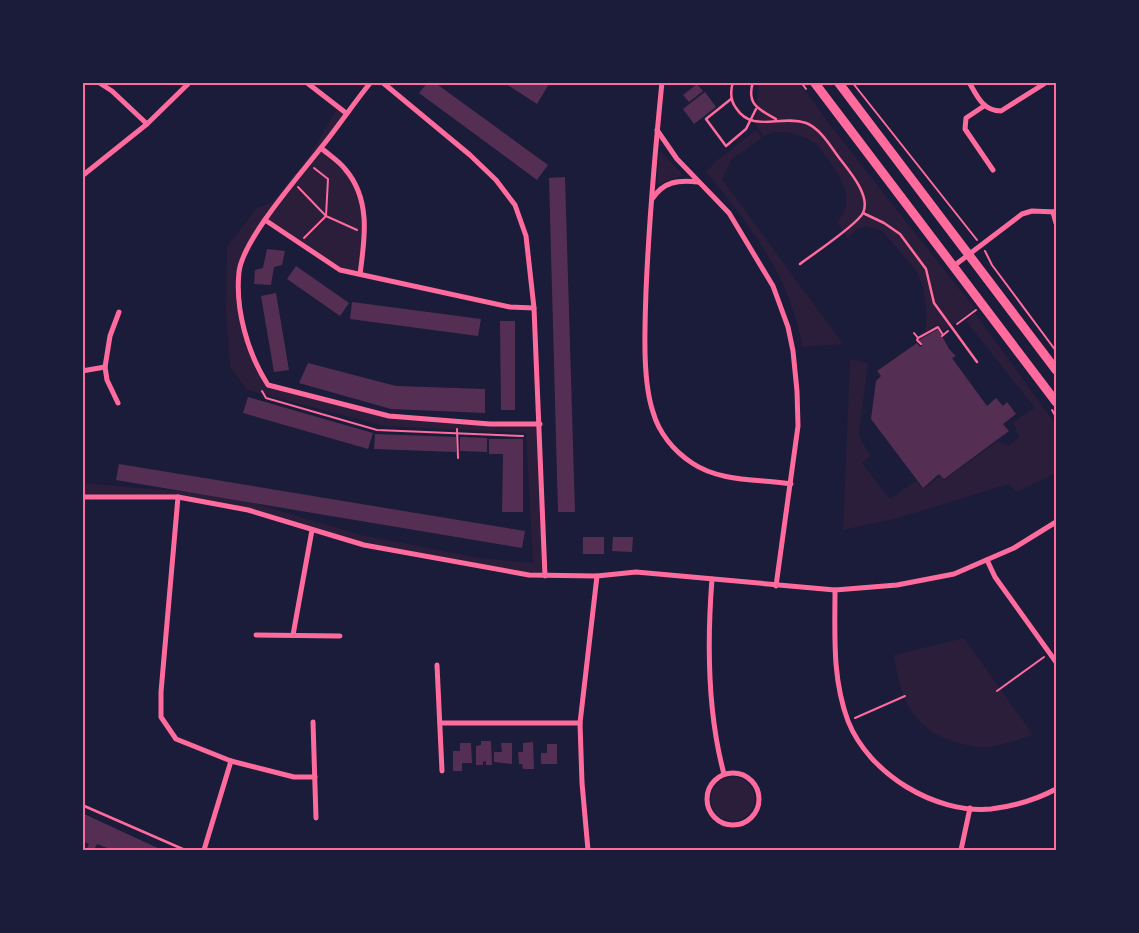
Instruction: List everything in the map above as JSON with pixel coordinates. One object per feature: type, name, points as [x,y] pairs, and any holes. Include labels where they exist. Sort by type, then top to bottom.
[{"type":"highway","points":[[814,82],[955,265],[1056,402]]},
{"type":"highway","points":[[838,82],[1056,370]]},
{"type":"street","points":[[98,82],[112,91],[147,124]]},
{"type":"street","points":[[82,176],[147,124],[190,82]]},
{"type":"street","points":[[306,82],[346,113]]},
{"type":"street","points":[[371,82],[265,220],[252,242],[239,271],[240,313],[256,367],[268,385],[389,416],[540,424]]},
{"type":"street","points":[[382,82],[470,155],[496,180],[515,205],[526,236],[534,308],[545,576]]},
{"type":"street","points":[[662,82],[651,200],[645,330],[649,395],[659,427],[679,453],[704,470],[731,477],[791,484]]},
{"type":"street","points":[[969,82],[984,106],[994,111],[1007,109],[1047,82]]},
{"type":"street","points":[[984,106],[966,118],[965,129],[993,170]]},
{"type":"street","points":[[657,130],[676,160],[728,213],[768,278],[782,308],[793,351],[798,426],[776,586]]},
{"type":"street","points":[[322,148],[345,169],[359,190],[365,215],[366,234],[360,274]]},
{"type":"street","points":[[651,200],[659,189],[667,184],[680,180],[699,182]]},
{"type":"street","points":[[955,265],[1022,214],[1032,211],[1055,212],[1056,222]]},
{"type":"street","points":[[265,220],[340,270],[510,307],[534,308]]},
{"type":"street","points":[[118,312],[108,345],[105,367],[107,380],[118,403]]},
{"type":"street","points":[[82,371],[105,367]]},
{"type":"street","points":[[82,497],[178,497],[248,510],[364,545],[478,567],[545,576],[597,576],[636,572],[835,590],[921,582],[954,574],[1040,534],[1056,522]]},
{"type":"street","points":[[178,497],[161,692],[162,717],[176,739],[231,761],[294,777],[314,777]]},
{"type":"street","points":[[293,635],[312,530]]},
{"type":"street","points":[[987,560],[995,577],[1056,662]]},
{"type":"street","points":[[588,850],[582,783],[580,723],[597,576]]},
{"type":"street","points":[[712,579],[709,664],[714,714],[724,774]]},
{"type":"street","points":[[835,590],[834,658],[836,680],[848,721],[856,739],[885,771],[921,795],[970,808],[990,809],[1017,804],[1056,789]]},
{"type":"street","points":[[256,635],[340,636]]},
{"type":"street","points":[[437,665],[442,771]]},
{"type":"street","points":[[313,722],[316,818]]},
{"type":"street","points":[[440,723],[580,723]]},
{"type":"street","points":[[204,850],[231,761]]},
{"type":"street","points":[[724,774],[743,776],[756,787],[759,804],[756,812],[744,823],[727,825],[712,816],[708,808],[708,791],[712,783],[724,774]]},
{"type":"street","points":[[961,850],[970,808]]},
{"type":"lane","points":[[733,82],[731,98],[740,114],[749,122],[758,123],[791,119],[808,124],[824,138],[860,188],[864,200],[863,213],[853,224],[800,264]]},
{"type":"lane","points":[[744,82],[753,83],[751,100],[756,108],[778,120]]},
{"type":"lane","points":[[731,98],[706,119],[726,146],[741,134],[756,108]]},
{"type":"lane","points":[[863,213],[884,223],[900,234],[926,270],[934,303],[977,362]]},
{"type":"lane","points":[[82,805],[185,850]]},
{"type":"path","points":[[852,82],[968,229]]},
{"type":"path","points":[[299,244],[326,216],[328,179],[308,164]]},
{"type":"path","points":[[294,182],[326,216],[366,234]]},
{"type":"path","points":[[992,265],[1056,351]]},
{"type":"path","points":[[918,338],[938,327],[942,335],[978,309]]},
{"type":"path","points":[[914,333],[918,338],[917,340],[922,344]]},
{"type":"path","points":[[258,384],[266,398],[377,430],[523,436]]},
{"type":"path","points":[[457,421],[458,458]]},
{"type":"path","points":[[997,691],[1050,653]]},
{"type":"path","points":[[848,721],[905,696]]},
{"type":"shaded area","points":[[758,83],[800,83],[830,125],[975,309],[943,331],[938,324],[925,332],[927,313],[923,286],[915,269],[882,231],[866,226],[858,229],[847,238],[837,222],[843,214],[847,198],[839,176],[820,148],[809,139],[787,132],[774,132],[763,136],[756,124]]},
{"type":"shaded area","points":[[338,107],[346,113],[322,148],[345,169],[359,193],[363,219],[360,274],[340,270],[265,221],[246,252],[239,272],[238,286],[241,315],[255,360],[268,385],[389,416],[490,424],[540,424],[545,576],[364,545],[248,510],[179,497],[83,497],[82,483],[190,492],[250,502],[361,535],[480,558],[533,563],[526,433],[384,426],[247,390],[230,367],[226,311],[227,247],[256,209],[273,201],[308,158]]},
{"type":"shaded area","points":[[756,130],[762,138],[732,159],[722,179],[843,344],[802,347],[797,322],[779,275],[753,232],[706,172],[716,161]]},
{"type":"shaded area","points":[[659,152],[661,152],[683,175],[657,185]]},
{"type":"shaded area","points":[[975,313],[1056,425],[1056,473],[1017,492],[1009,484],[898,518],[843,530],[850,359],[868,363],[859,434],[861,441],[871,455],[862,463],[890,499],[916,481],[923,489],[940,476],[944,480],[998,441],[1008,446],[1019,437],[1013,422],[1035,408],[966,321]]},
{"type":"shaded area","points":[[964,638],[1033,735],[995,746],[970,746],[943,738],[930,731],[911,711],[900,685],[894,655]]},
{"type":"shaded area","points":[[733,777],[745,781],[751,787],[755,799],[751,811],[745,817],[733,821],[721,817],[715,811],[711,799],[715,787],[721,781]]},
{"type":"building","points":[[428,82],[434,82],[548,165],[537,180],[419,93]]},
{"type":"building","points":[[503,82],[547,82],[549,84],[537,104]]},
{"type":"building","points":[[697,84],[703,91],[689,102],[683,95]]},
{"type":"building","points":[[705,92],[716,107],[694,124],[683,109]]},
{"type":"building","points":[[565,177],[575,512],[558,512],[549,178]]},
{"type":"building","points":[[267,249],[285,251],[282,265],[274,267],[271,285],[254,284],[255,270],[263,268]]},
{"type":"building","points":[[296,266],[349,303],[340,316],[287,279]]},
{"type":"building","points":[[276,293],[289,370],[274,372],[261,296]]},
{"type":"building","points":[[352,302],[481,319],[478,336],[350,319]]},
{"type":"building","points":[[500,321],[515,321],[515,410],[501,410]]},
{"type":"building","points":[[938,329],[949,349],[956,356],[952,358],[987,406],[996,398],[1003,406],[1007,402],[1016,414],[1003,424],[1009,431],[944,479],[939,474],[923,488],[871,419],[876,381],[881,376],[877,371],[917,343],[920,347],[922,346],[919,340]]},
{"type":"building","points":[[308,363],[396,386],[485,389],[485,413],[391,409],[299,383]]},
{"type":"building","points":[[248,397],[373,433],[368,449],[243,413]]},
{"type":"building","points":[[375,434],[456,437],[456,452],[374,449]]},
{"type":"building","points":[[460,437],[487,438],[487,452],[460,451]]},
{"type":"building","points":[[489,439],[523,439],[523,512],[502,512],[503,454],[489,454]]},
{"type":"building","points":[[119,464],[525,531],[522,548],[116,480]]},
{"type":"building","points":[[583,537],[604,537],[604,554],[583,554]]},
{"type":"building","points":[[613,537],[633,537],[632,552],[612,551]]},
{"type":"building","points":[[481,741],[491,741],[492,765],[486,765],[486,761],[483,762],[483,765],[476,765],[476,746],[481,745]]},
{"type":"building","points":[[533,742],[534,769],[523,769],[522,764],[519,764],[518,752],[523,752],[523,743]]},
{"type":"building","points":[[460,743],[471,743],[472,763],[462,763],[462,771],[453,771],[453,751],[460,751]]},
{"type":"building","points":[[501,743],[512,743],[512,764],[494,762],[494,752],[502,752]]},
{"type":"building","points":[[547,744],[557,744],[557,764],[541,764],[541,753],[547,753]]},
{"type":"building","points":[[82,813],[162,850],[112,850],[97,844],[94,850],[86,850],[89,844],[82,841]]}]
